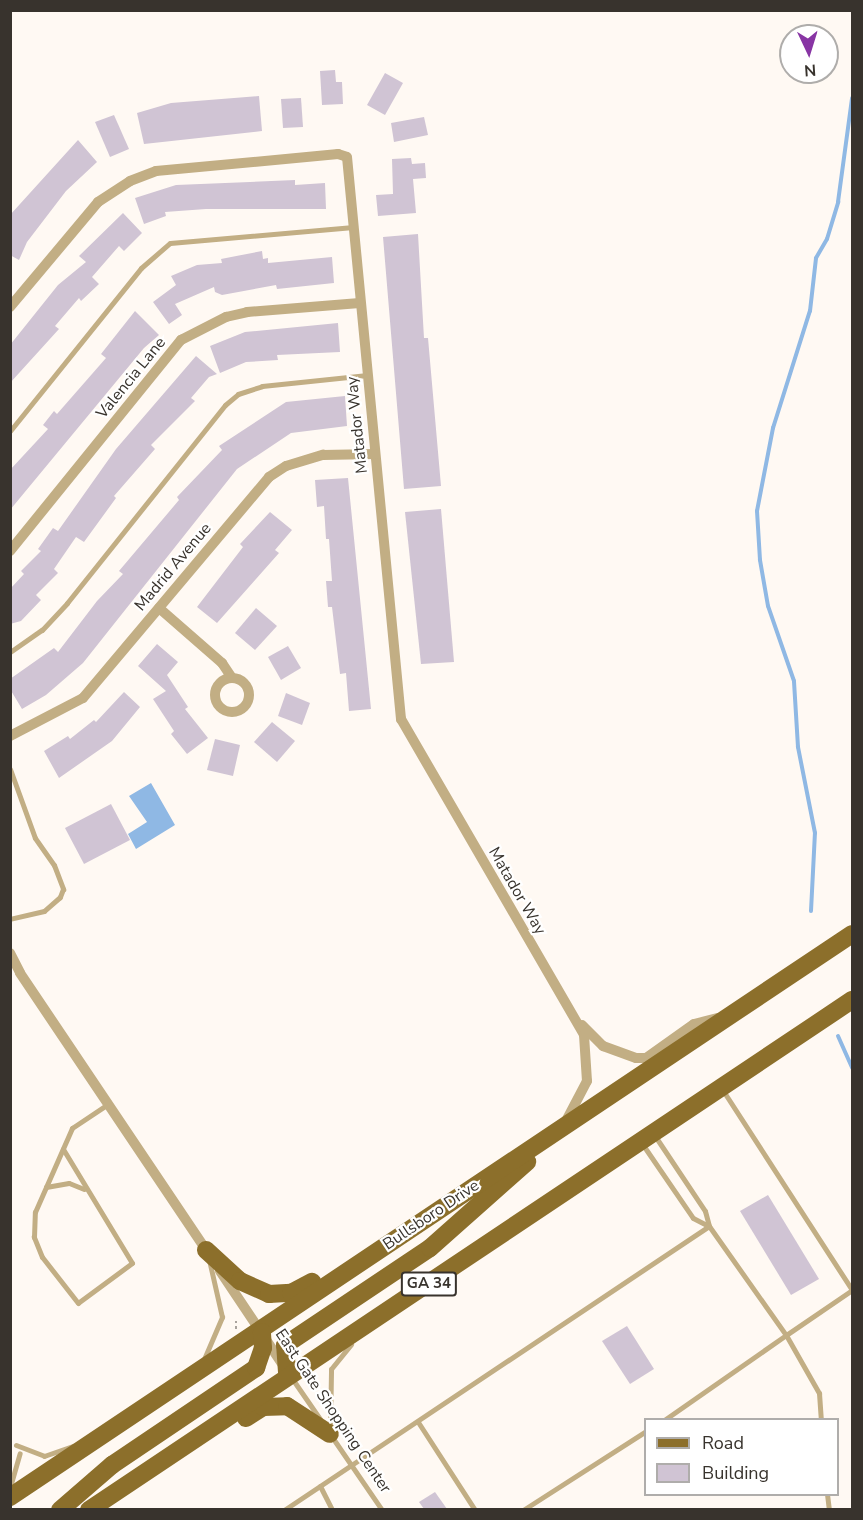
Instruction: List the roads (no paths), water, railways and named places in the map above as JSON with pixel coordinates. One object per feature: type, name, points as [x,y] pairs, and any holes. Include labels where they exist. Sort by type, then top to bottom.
[{"type":"main road","name":"Bullsboro Drive","points":[[10,1497],[852,934]]},
{"type":"main road","name":"GA 34","points":[[89,1509],[852,1000]]},
{"type":"main road","points":[[289,1374],[285,1345],[430,1248],[565,1127]]},
{"type":"main road","points":[[206,1250],[240,1281],[254,1289],[278,1295],[305,1287],[339,1263],[375,1252]]},
{"type":"main road","points":[[60,1509],[112,1465],[256,1368],[263,1348],[261,1331]]},
{"type":"main road","points":[[177,1450],[219,1435],[263,1407],[287,1406],[330,1434]]},
{"type":"street","name":"Matador Way","points":[[10,307],[98,202],[130,182],[156,171],[338,154],[347,157],[401,719],[584,1035],[587,1081],[565,1127]]},
{"type":"street","name":"Valencia Lane","points":[[10,551],[181,340],[226,317],[247,312],[360,303]]},
{"type":"street","name":"Madrid Avenue","points":[[10,736],[44,722],[83,698],[269,477],[286,466],[323,455],[375,454]]},
{"type":"street","points":[[159,608],[222,663],[232,678]]},
{"type":"street","points":[[10,953],[20,973],[261,1331]]},
{"type":"street","points":[[568,1009],[603,1046],[636,1058],[646,1058],[694,1024],[731,1015]]},
{"type":"street","name":"East Gate Shopping Center","points":[[261,1331],[289,1374]]},
{"type":"lane","points":[[10,431],[141,268],[170,243],[353,227]]},
{"type":"lane","points":[[10,652],[42,630],[67,603],[225,405],[238,394],[262,386],[367,375]]},
{"type":"lane","points":[[10,769],[35,838],[54,865],[63,889],[60,897],[44,910],[10,919]]},
{"type":"lane","points":[[665,1418],[852,1290],[722,1088]]},
{"type":"lane","points":[[63,1149],[84,1188],[132,1263],[78,1303],[42,1257],[34,1237],[35,1212],[72,1128],[108,1104]]},
{"type":"lane","points":[[647,1137],[693,1218],[709,1226]]},
{"type":"lane","points":[[647,1137],[705,1211],[709,1226],[786,1335],[819,1393],[821,1418]]},
{"type":"lane","points":[[46,1187],[69,1183],[84,1188]]},
{"type":"lane","points":[[284,1509],[352,1466],[709,1226]]},
{"type":"lane","points":[[193,1374],[214,1341],[222,1317],[206,1250]]},
{"type":"lane","points":[[330,1434],[331,1369],[362,1329]]},
{"type":"lane","name":"East Gate Shopping Center","points":[[289,1374],[382,1509]]},
{"type":"lane","points":[[418,1422],[475,1509]]},
{"type":"lane","points":[[523,1509],[644,1432]]},
{"type":"lane","points":[[16,1445],[44,1456],[95,1440]]},
{"type":"lane","points":[[10,1487],[20,1453]]},
{"type":"lane","points":[[320,1486],[332,1509]]},
{"type":"water","points":[[151,783],[175,825],[136,849],[128,834],[147,822],[129,796]]},
{"type":"waterway","points":[[811,911],[815,833],[798,747],[794,681],[768,606],[760,560],[757,511],[773,428],[810,311],[816,258],[827,239],[838,202],[852,98]]},
{"type":"waterway","points":[[838,1036],[852,1068]]}]
